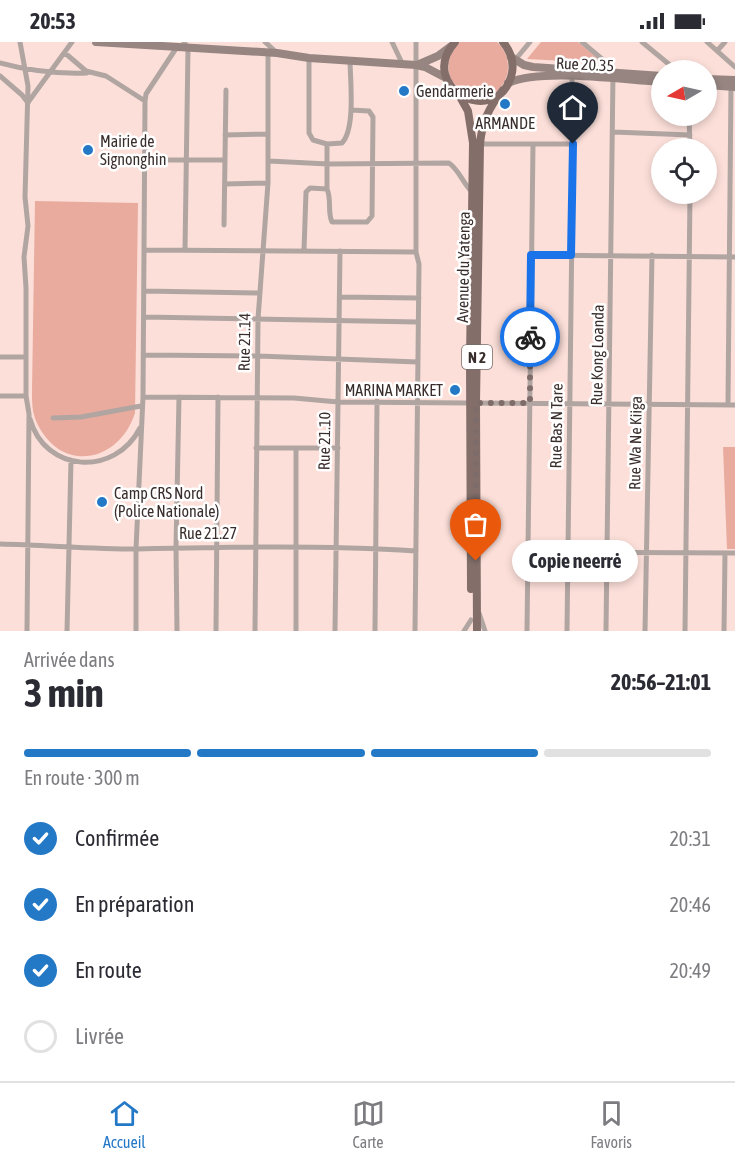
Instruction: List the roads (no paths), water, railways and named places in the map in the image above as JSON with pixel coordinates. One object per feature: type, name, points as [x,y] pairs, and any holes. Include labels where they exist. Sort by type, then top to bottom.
[{"type":"main road","points":[[502,42],[513,58]]},
{"type":"main road","points":[[446,78],[445,60],[452,44]]},
{"type":"main road","name":"N 2","points":[[506,87],[513,68],[513,58]]},
{"type":"main road","name":"N 2","points":[[446,78],[459,95]]},
{"type":"main road","points":[[459,95],[471,100],[484,100],[497,96],[506,87]]},
{"type":"main road","name":"Avenue du Yatenga","points":[[471,631],[475,220],[481,132],[488,112],[506,87]]},
{"type":"main road","name":"Avenue du Yatenga","points":[[459,95],[468,111],[472,128],[472,192],[475,220]]},
{"type":"main road","name":"Avenue du Yatenga","points":[[473,403],[477,631]]},
{"type":"street","points":[[20,42],[28,86],[25,197],[28,226],[24,257],[26,396],[29,414],[27,631]]},
{"type":"street","points":[[28,103],[72,42]]},
{"type":"street","points":[[96,42],[177,47],[188,44],[309,58],[402,63],[425,67],[446,78]]},
{"type":"street","points":[[265,42],[277,53]]},
{"type":"street","points":[[392,42],[402,63]]},
{"type":"street","points":[[415,631],[419,264],[416,252],[416,42]]},
{"type":"street","points":[[513,58],[530,42]]},
{"type":"street","points":[[582,42],[602,59],[613,76]]},
{"type":"street","points":[[642,42],[664,60]]},
{"type":"street","points":[[706,42],[735,68]]},
{"type":"street","points":[[717,51],[725,42]]},
{"type":"street","points":[[185,250],[188,44]]},
{"type":"street","points":[[416,65],[438,56],[452,44]]},
{"type":"street","points":[[136,631],[136,549],[143,397],[145,101],[147,94],[177,47]]},
{"type":"street","points":[[64,52],[89,73]]},
{"type":"street","name":"Rue 21.14","points":[[255,631],[258,319],[269,161],[268,53]]},
{"type":"street","points":[[309,58],[309,133],[313,140],[327,144],[342,143],[347,138],[351,110],[350,60]]},
{"type":"street","name":"Rue 20.35","points":[[513,58],[524,65],[533,67],[651,81]]},
{"type":"street","points":[[0,63],[26,70],[106,76],[145,101]]},
{"type":"street","points":[[0,76],[28,103]]},
{"type":"street","name":"Rue 20.35","points":[[506,87],[520,78],[532,76],[651,76]]},
{"type":"street","name":"Rue Kong Loanda","points":[[606,631],[613,76]]},
{"type":"street","name":"Rue Bas N Tare","points":[[567,631],[572,77]]},
{"type":"street","points":[[717,81],[733,83]]},
{"type":"street","points":[[717,84],[733,83]]},
{"type":"street","points":[[728,404],[733,83]]},
{"type":"street","points":[[224,225],[226,90]]},
{"type":"street","points":[[327,144],[327,189],[330,195],[332,222],[367,222],[372,216],[374,139],[372,113],[351,110]]},
{"type":"street","points":[[613,132],[690,135],[690,126]]},
{"type":"street","points":[[225,135],[268,134]]},
{"type":"street","points":[[480,144],[573,144]]},
{"type":"street","points":[[527,631],[533,144]]},
{"type":"street","points":[[146,160],[225,160]]},
{"type":"street","points":[[269,161],[328,164],[449,163],[458,171],[464,184],[472,192]]},
{"type":"street","points":[[225,184],[268,183]]},
{"type":"street","points":[[304,250],[306,192],[310,188],[327,189]]},
{"type":"street","points":[[685,631],[690,204]]},
{"type":"street","points":[[145,250],[416,252]]},
{"type":"street","name":"Rue 21.10","points":[[335,631],[340,251]]},
{"type":"street","points":[[531,255],[732,257]]},
{"type":"street","name":"Rue Wa Ne Kiiga","points":[[645,631],[652,255]]},
{"type":"street","points":[[144,291],[259,293]]},
{"type":"street","points":[[340,297],[418,298]]},
{"type":"street","points":[[144,317],[418,322]]},
{"type":"street","points":[[143,355],[258,356],[418,362]]},
{"type":"street","points":[[0,357],[26,357]]},
{"type":"street","points":[[0,396],[26,396]]},
{"type":"street","points":[[143,397],[294,398],[338,402],[735,405]]},
{"type":"street","points":[[177,631],[179,397]]},
{"type":"street","points":[[216,631],[218,397]]},
{"type":"street","points":[[375,631],[377,401]]},
{"type":"street","points":[[53,418],[81,417],[141,406]]},
{"type":"street","points":[[29,414],[43,443],[51,451],[71,460],[90,462],[108,459],[124,449],[141,427]]},
{"type":"street","points":[[256,448],[338,448]]},
{"type":"street","points":[[296,448],[296,631]]},
{"type":"street","points":[[67,631],[71,460]]},
{"type":"street","name":"Rue 21.27","points":[[0,544],[136,549],[255,547],[375,548],[416,551]]},
{"type":"street","points":[[529,552],[735,553]]},
{"type":"street","points":[[724,631],[725,553]]},
{"type":"street","points":[[477,606],[485,631]]},
{"type":"street","points":[[464,631],[471,620]]},
{"type":"place","name":"Gendarmerie","points":[[404,91]]},
{"type":"place","name":"ARMANDE","points":[[505,104]]},
{"type":"place","name":"Mairie de Signonghin","points":[[88,150]]},
{"type":"place","name":"MARINA MARKET","points":[[455,390]]},
{"type":"place","name":"Camp CRS Nord (Police Nationale)","points":[[102,502]]},
{"type":"place","name":"Copie neerrė","points":[[476,561]]}]
